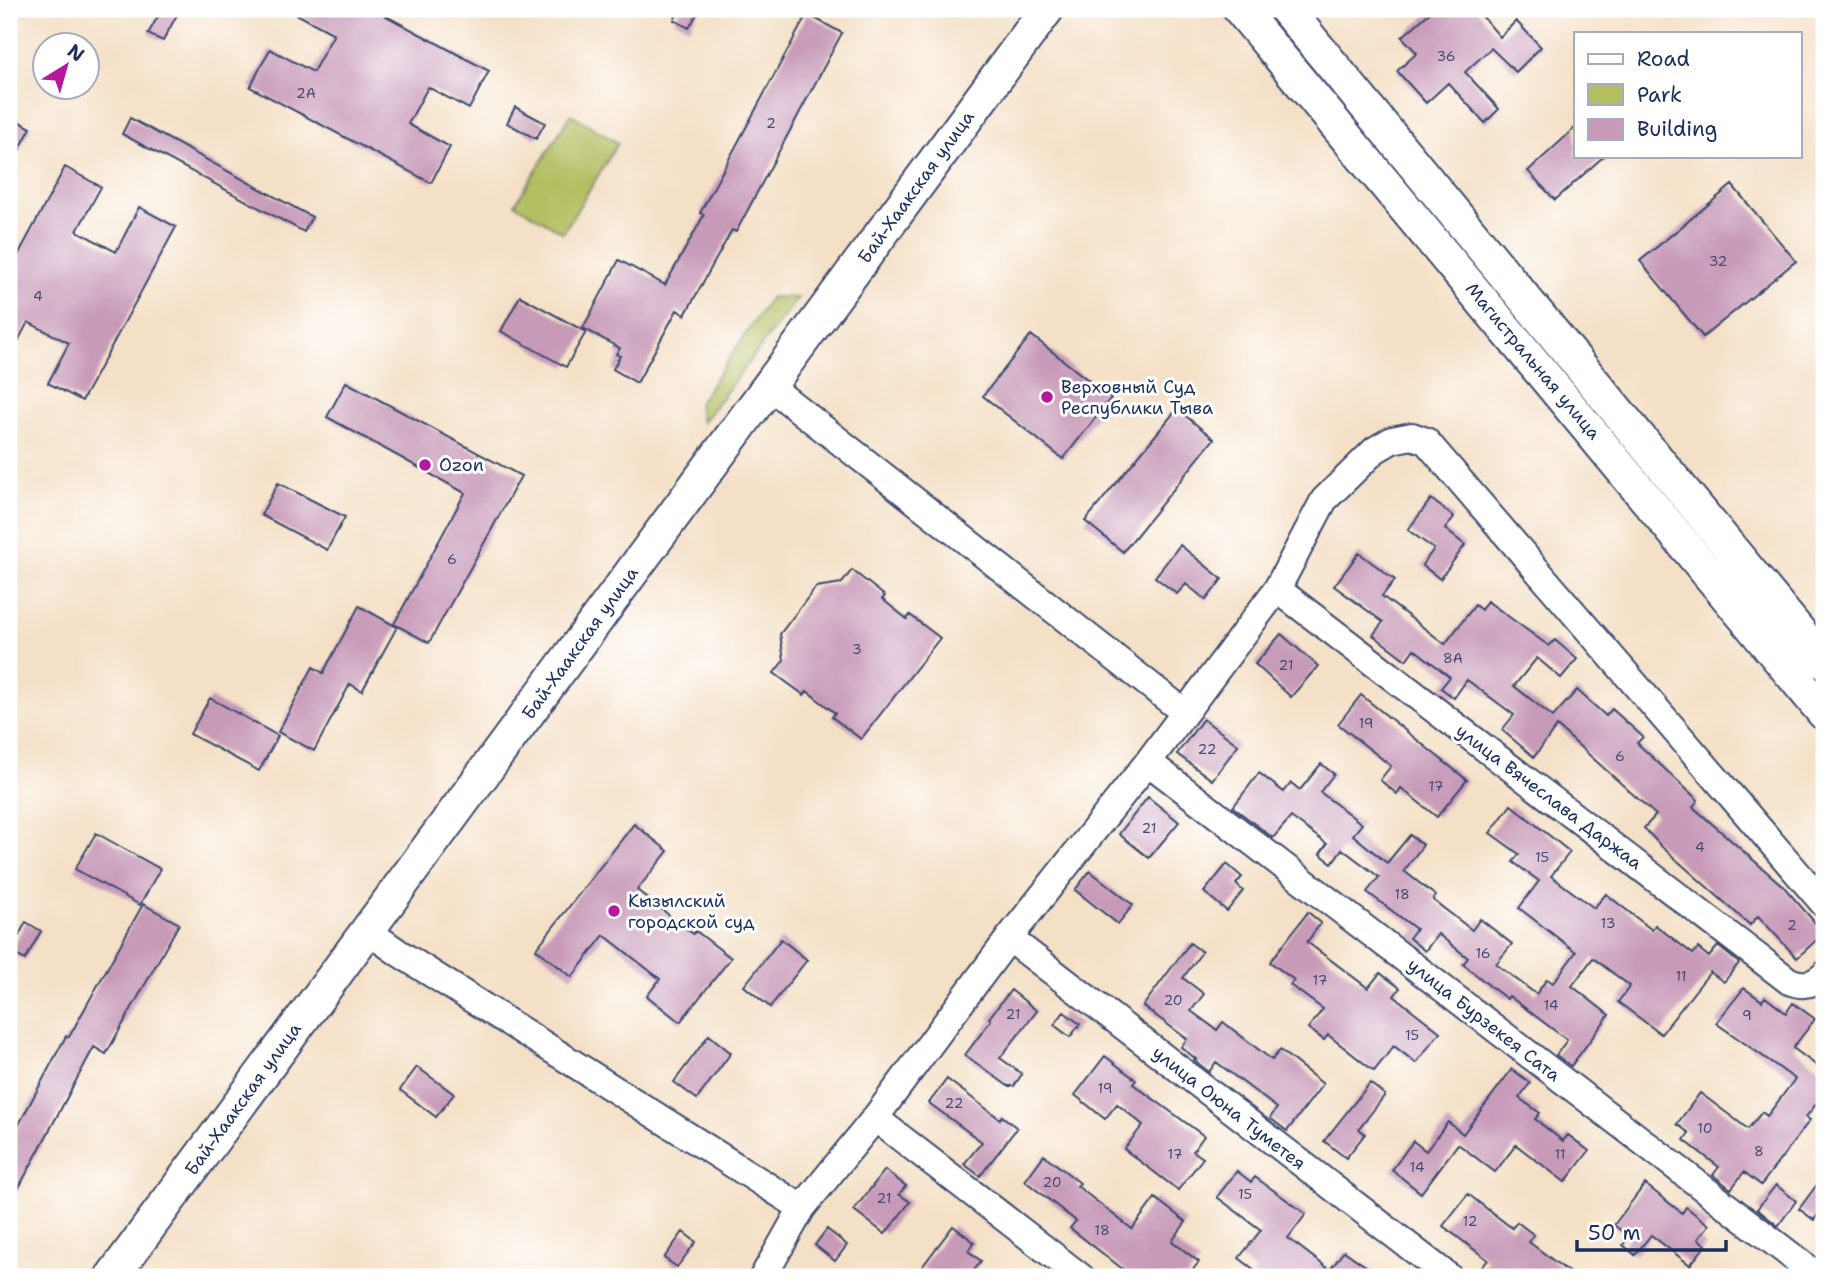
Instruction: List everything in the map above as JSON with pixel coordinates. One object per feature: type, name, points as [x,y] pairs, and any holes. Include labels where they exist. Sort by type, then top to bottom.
[{"type":"main road","name":"Бай-Хаакская улица","points":[[112,1277],[1047,9]]},
{"type":"main road","name":"Магистральная улица","points":[[1240,9],[1824,713]]},
{"type":"main road","name":"Магистральная улица","points":[[1286,9],[1824,662]]},
{"type":"street","points":[[769,386],[1184,712]]},
{"type":"street","points":[[763,1277],[802,1208],[875,1118],[1009,938],[1148,762],[1277,589],[1324,500],[1375,450],[1392,440],[1412,436],[1426,441],[1824,904]]},
{"type":"street","name":"улица Вячеслава Даржаа","points":[[1277,589],[1789,981],[1810,985],[1824,975]]},
{"type":"street","name":"улица Бурзекея Сата","points":[[1148,762],[1819,1277]]},
{"type":"street","points":[[368,931],[433,975],[802,1208]]},
{"type":"street","name":"улица Оюна Туметея","points":[[1009,938],[1449,1277]]},
{"type":"street","points":[[875,1118],[1081,1277]]},
{"type":"green space","points":[[571,114],[618,143],[563,233],[515,204]]},
{"type":"green space","points":[[771,297],[798,298],[702,423],[698,404]]},
{"type":"building","points":[[162,9],[180,9],[163,41],[148,34]]},
{"type":"building","points":[[287,9],[373,9],[489,71],[469,109],[428,87],[408,124],[450,147],[431,183],[250,87],[270,49],[313,72],[334,34]]},
{"type":"building","points":[[680,9],[700,9],[689,28],[674,20]]},
{"type":"building","points":[[1434,9],[1476,9],[1500,37],[1516,21],[1541,47],[1516,72],[1491,48],[1465,72],[1499,109],[1485,123],[1448,83],[1426,103],[1397,71],[1417,53],[1402,37]]},
{"type":"building","points":[[807,14],[842,33],[736,232],[732,230],[685,315],[677,310],[637,383],[613,369],[620,356],[616,354],[620,348],[583,328],[619,260],[665,285],[704,215],[700,213]]},
{"type":"building","points":[[515,107],[545,123],[536,139],[507,123]]},
{"type":"building","points":[[130,118],[312,217],[304,232],[122,134]]},
{"type":"building","points":[[14,119],[31,128],[19,150],[9,144],[9,128]]},
{"type":"building","points":[[1574,129],[1574,158],[1602,158],[1555,200],[1528,171]]},
{"type":"building","points":[[65,167],[101,187],[77,231],[116,252],[139,207],[176,227],[82,401],[48,383],[69,343],[28,322],[9,358],[9,272]]},
{"type":"building","points":[[1732,185],[1796,261],[1703,337],[1640,261]]},
{"type":"building","points":[[520,296],[586,332],[566,367],[501,331]]},
{"type":"building","name":"Верховный Суд Республики Тыва","points":[[1031,335],[1111,398],[1063,459],[983,396]]},
{"type":"building","points":[[346,382],[521,476],[429,643],[394,624],[465,493],[327,417]]},
{"type":"building","points":[[1177,409],[1214,439],[1123,552],[1085,521]]},
{"type":"building","points":[[278,483],[345,517],[327,550],[261,515]]},
{"type":"building","points":[[1431,499],[1454,517],[1445,529],[1465,545],[1440,579],[1422,565],[1434,549],[1408,530]]},
{"type":"building","points":[[1180,545],[1222,579],[1206,600],[1186,584],[1177,594],[1155,577]]},
{"type":"building","points":[[1359,553],[1395,580],[1382,596],[1445,644],[1475,605],[1481,610],[1487,601],[1549,646],[1555,640],[1577,659],[1561,678],[1537,658],[1514,686],[1553,717],[1577,690],[1606,716],[1612,709],[1643,737],[1637,743],[1698,800],[1693,807],[1784,887],[1824,933],[1797,958],[1758,916],[1750,925],[1662,847],[1644,828],[1656,815],[1557,726],[1534,757],[1502,730],[1514,715],[1467,680],[1454,698],[1441,688],[1450,677],[1414,649],[1406,660],[1373,635],[1383,622],[1334,586]]},
{"type":"building","points":[[852,570],[885,596],[882,599],[907,619],[910,615],[940,638],[861,739],[832,717],[835,713],[807,691],[804,695],[774,673],[784,660],[780,634],[816,587],[842,583]]},
{"type":"building","points":[[359,606],[397,627],[362,691],[350,684],[314,751],[278,732],[313,667],[323,673]]},
{"type":"building","points":[[1281,634],[1318,666],[1291,697],[1255,664]]},
{"type":"building","points":[[1361,695],[1467,780],[1437,817],[1401,788],[1397,794],[1380,780],[1391,766],[1338,724]]},
{"type":"building","points":[[210,698],[278,736],[259,771],[190,734]]},
{"type":"building","points":[[1203,719],[1238,745],[1212,780],[1177,754]]},
{"type":"building","points":[[1321,764],[1334,774],[1320,792],[1362,824],[1353,835],[1387,863],[1410,835],[1423,845],[1404,871],[1436,896],[1433,900],[1472,930],[1480,919],[1512,944],[1496,964],[1536,994],[1547,979],[1553,983],[1576,952],[1519,908],[1539,881],[1513,862],[1519,854],[1490,833],[1511,805],[1570,852],[1551,876],[1594,908],[1606,894],[1652,930],[1655,925],[1693,954],[1698,948],[1709,957],[1718,946],[1739,963],[1724,982],[1710,972],[1661,1034],[1618,1002],[1630,986],[1593,958],[1572,986],[1609,1015],[1571,1066],[1556,1055],[1567,1040],[1509,996],[1507,999],[1463,964],[1468,958],[1438,934],[1425,951],[1409,938],[1416,929],[1367,892],[1379,877],[1342,849],[1332,863],[1320,854],[1327,844],[1291,817],[1273,838],[1233,807],[1259,773],[1284,792],[1291,783],[1300,790]]},
{"type":"building","points":[[1148,797],[1179,822],[1149,858],[1119,834]]},
{"type":"building","name":"Кызылский городской суд","points":[[634,824],[668,851],[637,890],[693,934],[696,931],[731,958],[680,1022],[647,996],[660,979],[604,935],[572,977],[536,949]]},
{"type":"building","points":[[96,833],[160,869],[140,905],[75,869]]},
{"type":"building","points":[[1227,864],[1242,877],[1236,884],[1243,891],[1227,911],[1204,892]]},
{"type":"building","points":[[1090,871],[1133,905],[1118,924],[1075,890]]},
{"type":"building","points":[[143,904],[179,924],[106,1054],[94,1047],[9,1206],[9,1143],[66,1036],[69,1037]]},
{"type":"building","points":[[1308,912],[1321,923],[1307,942],[1368,988],[1380,973],[1400,988],[1394,996],[1440,1032],[1416,1063],[1394,1046],[1374,1071],[1328,1035],[1324,1040],[1308,1028],[1323,1009],[1290,985],[1294,980],[1270,962]]},
{"type":"building","points":[[26,922],[41,931],[25,960],[10,952]]},
{"type":"building","points":[[781,939],[807,960],[770,1007],[744,986]]},
{"type":"building","points":[[1190,943],[1202,952],[1183,978],[1204,994],[1191,1011],[1217,1030],[1223,1022],[1272,1060],[1280,1050],[1323,1084],[1287,1131],[1270,1118],[1277,1108],[1216,1062],[1209,1072],[1181,1047],[1187,1039],[1143,1006]]},
{"type":"building","points":[[1744,988],[1762,1001],[1765,997],[1786,1013],[1793,1003],[1815,1019],[1793,1048],[1824,1071],[1824,1094],[1806,1117],[1810,1120],[1761,1185],[1744,1172],[1731,1189],[1713,1175],[1719,1167],[1684,1140],[1689,1133],[1677,1124],[1700,1093],[1748,1129],[1762,1112],[1767,1116],[1795,1079],[1716,1023]]},
{"type":"building","points":[[1011,990],[1037,1011],[1000,1058],[1022,1074],[1014,1086],[1008,1086],[965,1055]]},
{"type":"building","points":[[1064,1012],[1080,1024],[1070,1037],[1054,1025]]},
{"type":"building","points":[[709,1035],[731,1053],[697,1099],[674,1082]]},
{"type":"building","points":[[1105,1056],[1136,1080],[1133,1084],[1204,1136],[1193,1151],[1203,1158],[1178,1190],[1124,1149],[1143,1125],[1117,1104],[1105,1119],[1075,1095]]},
{"type":"building","points":[[417,1067],[454,1094],[436,1117],[400,1090]]},
{"type":"building","points":[[1512,1069],[1530,1083],[1519,1098],[1540,1113],[1535,1119],[1563,1141],[1568,1135],[1589,1151],[1565,1182],[1516,1145],[1495,1172],[1458,1144],[1421,1193],[1392,1170],[1413,1141],[1426,1151],[1448,1122],[1463,1134]]},
{"type":"building","points":[[947,1079],[1000,1119],[1002,1116],[1017,1128],[980,1176],[964,1164],[982,1142],[929,1103]]},
{"type":"building","points":[[1370,1083],[1385,1095],[1359,1129],[1365,1134],[1346,1158],[1324,1141]]},
{"type":"building","points":[[1044,1155],[1080,1183],[1077,1186],[1132,1229],[1155,1198],[1186,1222],[1172,1241],[1199,1262],[1187,1277],[1133,1277],[1070,1228],[1076,1221],[1025,1181]]},
{"type":"building","points":[[885,1170],[906,1186],[899,1194],[910,1202],[885,1234],[854,1210]]},
{"type":"building","points":[[1237,1171],[1251,1182],[1255,1177],[1306,1214],[1288,1238],[1330,1270],[1344,1251],[1381,1277],[1252,1277],[1256,1271],[1239,1258],[1261,1230],[1217,1197]]},
{"type":"building","points":[[1824,1175],[1824,1206],[1814,1220],[1799,1209]]},
{"type":"building","points":[[1645,1184],[1682,1213],[1686,1207],[1709,1225],[1698,1239],[1706,1245],[1690,1265],[1651,1235],[1635,1255],[1623,1245],[1629,1237],[1614,1225]]},
{"type":"building","points":[[1776,1185],[1796,1201],[1778,1226],[1757,1209]]},
{"type":"building","points":[[1468,1194],[1512,1228],[1517,1222],[1534,1235],[1529,1242],[1575,1277],[1474,1277],[1488,1260],[1443,1226]]},
{"type":"building","points":[[953,1226],[974,1242],[968,1251],[981,1261],[969,1277],[936,1277],[922,1267]]},
{"type":"building","points":[[827,1229],[847,1245],[835,1261],[815,1245]]},
{"type":"building","points":[[683,1232],[696,1242],[677,1267],[664,1258]]},
{"type":"place","name":"Верховный Суд Республики Тыва","points":[[1047,397]]},
{"type":"place","name":"Ozon","points":[[425,465]]},
{"type":"place","name":"Кызылский городской суд","points":[[614,911]]}]
